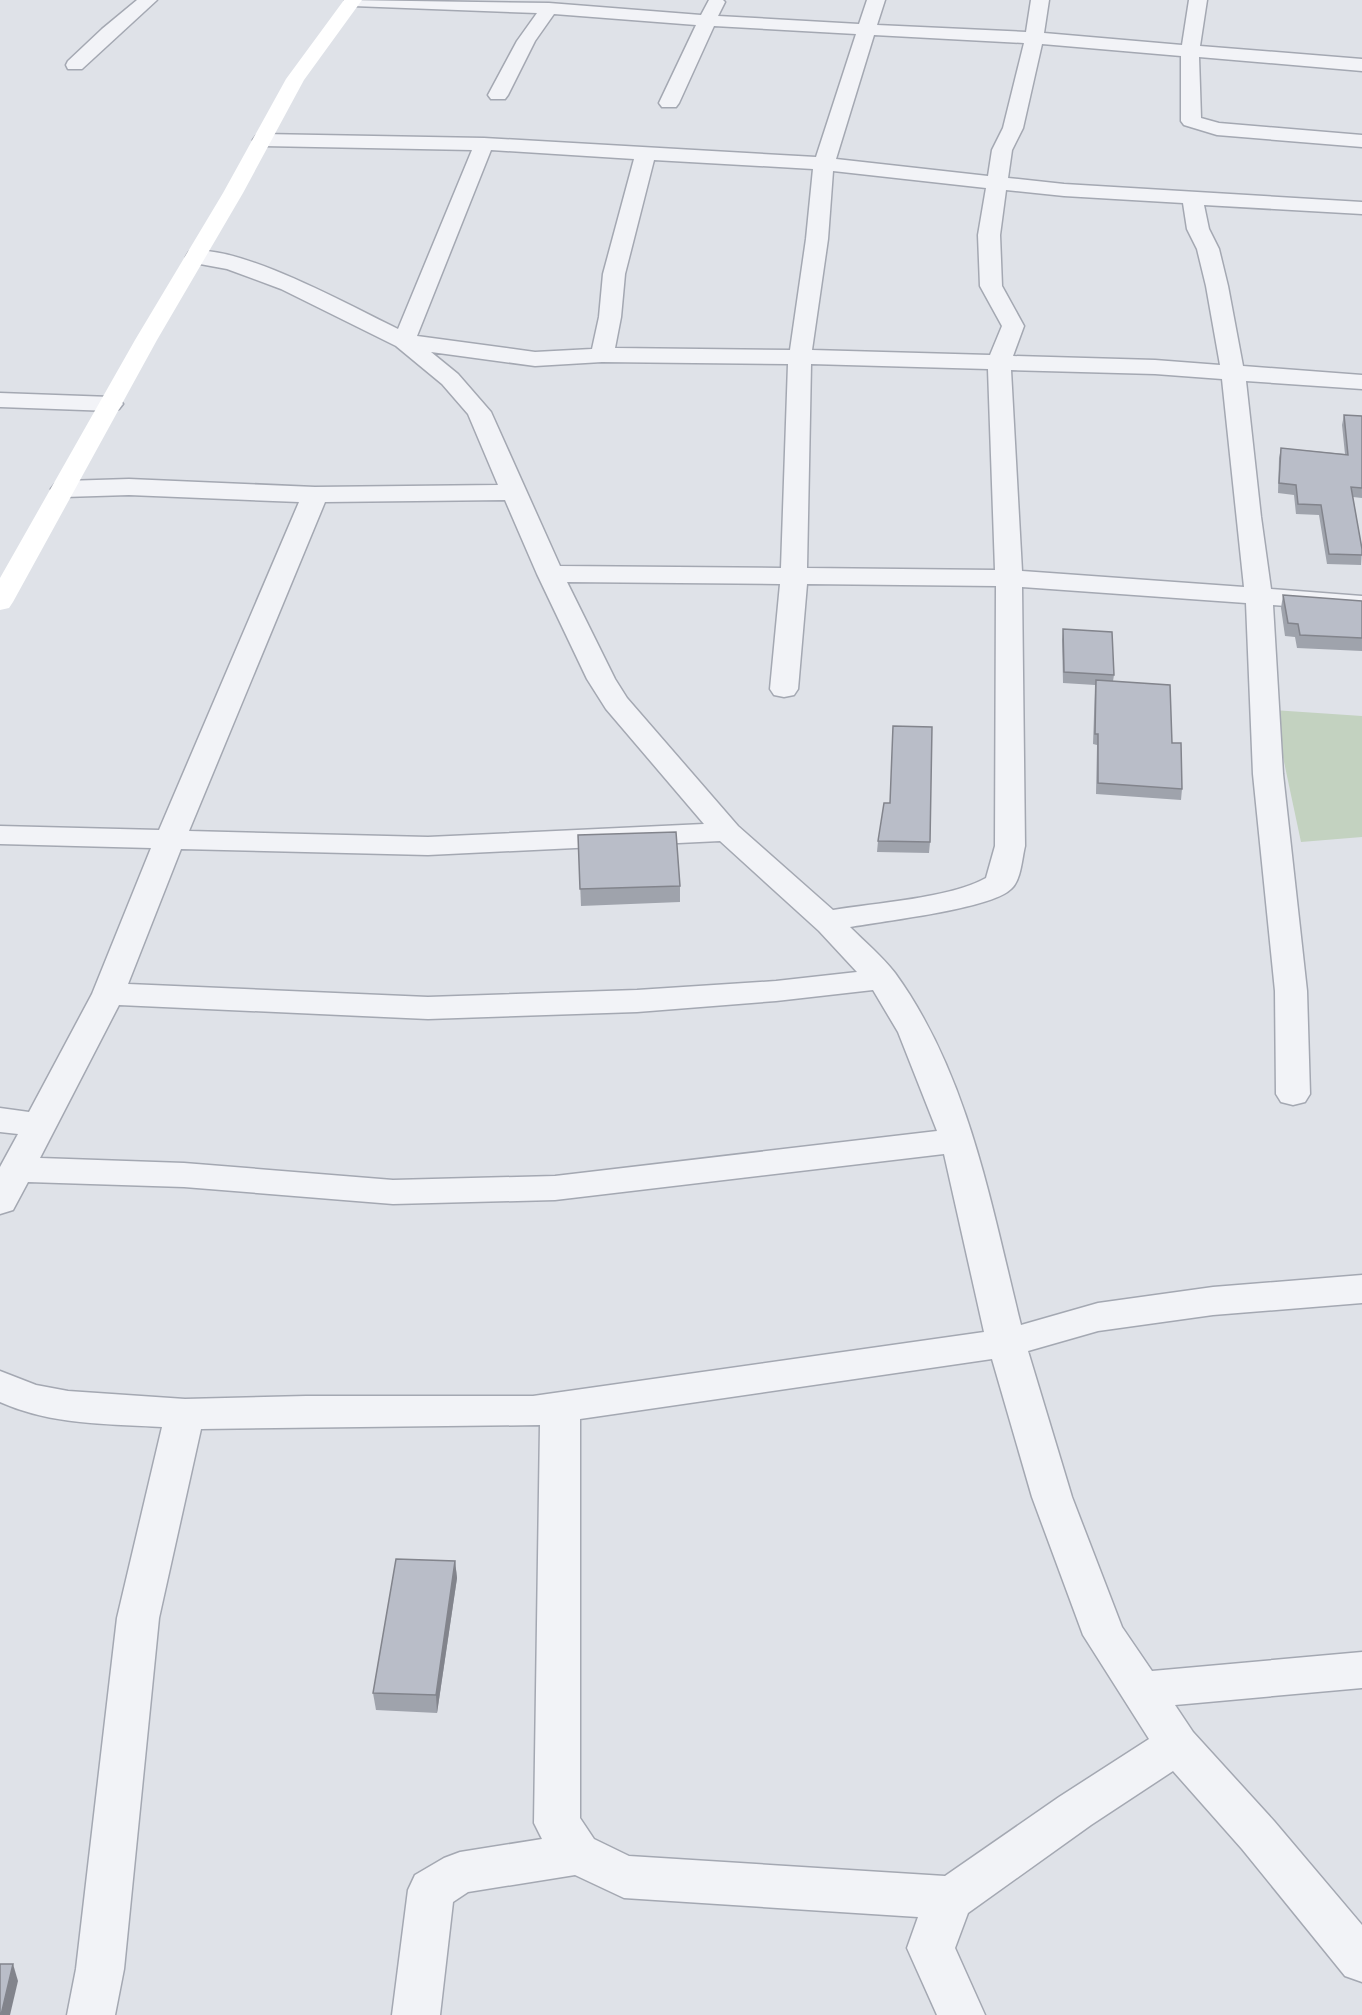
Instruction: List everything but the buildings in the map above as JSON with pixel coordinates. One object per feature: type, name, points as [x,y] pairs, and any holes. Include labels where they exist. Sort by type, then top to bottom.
[{"type":"street","points":[[75,65],[108,33],[148,0]]},
{"type":"street","points":[[0,602],[146,340],[197,257],[263,140],[294,79],[353,0],[549,8],[707,21],[1034,38],[1190,49],[1362,65]]},
{"type":"street","points":[[669,103],[717,0]]},
{"type":"street","points":[[784,689],[794,576],[800,357],[817,239],[824,164],[876,0]]},
{"type":"street","points":[[826,921],[952,900],[984,892],[1000,883],[1010,846],[1009,578],[999,363],[1012,326],[990,286],[989,235],[1002,150],[1013,128],[1034,38],[1040,0]]},
{"type":"street","points":[[1198,0],[1190,49],[1191,121],[1217,129],[1362,141]]},
{"type":"street","points":[[498,94],[526,41],[549,8]]},
{"type":"street","points":[[263,140],[484,144],[824,164],[1064,190],[1193,200],[1362,208]]},
{"type":"street","points":[[404,341],[484,144]]},
{"type":"street","points":[[602,355],[610,317],[614,274],[645,155]]},
{"type":"street","points":[[1193,200],[1198,229],[1208,249],[1217,286],[1238,395],[1248,517],[1259,596],[1268,774],[1291,991],[1293,1094]]},
{"type":"street","points":[[197,257],[232,263],[289,284],[404,341],[450,379],[479,412],[550,574],[601,679],[616,703],[727,832],[826,921],[882,979],[915,1032],[958,1140],[1006,1343],[1052,1497],[1104,1635],[1177,1745],[1258,1834],[1362,1960]]},
{"type":"street","points":[[404,341],[535,359],[602,355],[800,357],[1232,372],[1362,381]]},
{"type":"street","points":[[0,400],[111,404]]},
{"type":"street","points":[[64,489],[129,487],[315,495],[513,492]]},
{"type":"street","points":[[0,1201],[19,1169],[108,994],[170,839],[315,495]]},
{"type":"street","points":[[550,574],[1009,578],[1362,604]]},
{"type":"street","points":[[0,835],[428,846],[727,832]]},
{"type":"street","points":[[108,994],[428,1008],[637,1001],[776,991],[882,979]]},
{"type":"street","points":[[0,1120],[41,1125]]},
{"type":"street","points":[[19,1169],[184,1175],[393,1192],[555,1188],[958,1140]]},
{"type":"street","points":[[0,1386],[30,1399],[68,1406],[185,1414],[306,1411],[533,1411],[1006,1343],[1098,1317],[1213,1301],[1362,1289]]},
{"type":"street","points":[[560,1407],[557,1823],[578,1854],[624,1877],[952,1899]]},
{"type":"street","points":[[91,2015],[100,1969],[138,1618],[185,1414]]},
{"type":"street","points":[[1142,1690],[1362,1670]]},
{"type":"street","points":[[961,2015],[931,1948],[937,1928],[952,1899],[1075,1811],[1177,1745]]},
{"type":"street","points":[[416,2015],[431,1890],[460,1873],[578,1854]]},
{"type":"green space","points":[[1273,710],[1362,716],[1362,837],[1301,842]]}]
